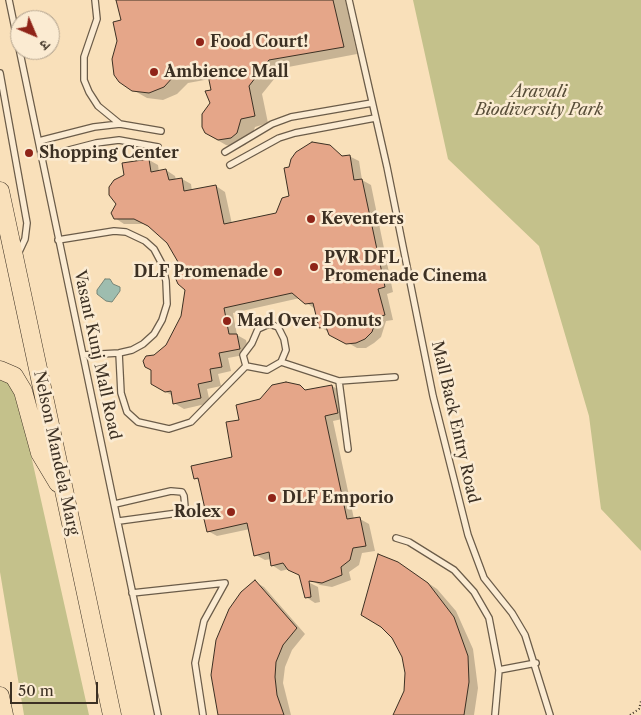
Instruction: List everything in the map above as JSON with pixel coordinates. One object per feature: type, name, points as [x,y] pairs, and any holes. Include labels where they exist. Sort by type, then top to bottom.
[{"type":"main road","name":"Nelson Mandela Marg","points":[[0,191],[112,715]]},
{"type":"main road","points":[[0,370],[14,376],[23,391],[40,453],[65,494]]},
{"type":"main road","points":[[0,696],[4,715]]},
{"type":"lane","name":"Vasant Kunj Mall Road","points":[[9,0],[158,715]]},
{"type":"lane","points":[[95,0],[97,19],[84,57],[84,80],[98,106],[120,124]]},
{"type":"lane","name":"Mall Back Entry Road","points":[[349,0],[433,396],[468,534],[484,578],[512,613],[525,635],[536,663],[550,715]]},
{"type":"lane","points":[[0,73],[27,223],[25,239],[15,260]]},
{"type":"lane","points":[[225,152],[272,124],[291,118],[372,103]]},
{"type":"lane","points":[[230,165],[279,138],[295,133],[375,118]]},
{"type":"lane","points":[[39,141],[94,127],[120,124],[161,131]]},
{"type":"lane","points":[[42,157],[96,143],[119,140],[158,147]]},
{"type":"lane","points":[[58,240],[114,231],[126,232],[145,241],[154,249],[162,264],[166,281],[167,304],[162,320],[154,334],[143,344],[132,350],[119,353],[82,354]]},
{"type":"lane","points":[[269,324],[278,327],[286,350],[280,362],[267,370],[246,366],[243,355],[258,330],[269,324]]},
{"type":"lane","points":[[119,353],[121,393],[126,412],[138,422],[169,429],[191,422],[246,366]]},
{"type":"lane","points":[[280,362],[339,381],[395,377]]},
{"type":"lane","points":[[339,381],[348,449]]},
{"type":"lane","points":[[115,504],[177,490],[184,496],[185,507],[178,513],[119,521]]},
{"type":"lane","points":[[396,538],[409,542],[454,570],[470,587],[491,622],[499,670],[499,688],[495,715]]},
{"type":"lane","points":[[132,593],[226,583],[204,622],[195,663],[204,715]]},
{"type":"lane","points":[[499,670],[536,663]]},
{"type":"path","points":[[630,715],[639,708],[641,701]]},
{"type":"green space","name":"Aravali Biodiversity Park","points":[[413,0],[641,0],[641,551],[601,509],[589,416],[539,246],[448,159]]},
{"type":"green space","points":[[0,378],[8,383],[18,397],[89,715],[24,715],[0,572]]},
{"type":"shaded area","points":[[105,279],[110,279],[113,284],[120,287],[120,291],[112,302],[106,301],[97,294],[97,290]]},
{"type":"building","name":"Ambience Mall","points":[[116,0],[333,0],[344,47],[269,60],[249,86],[255,116],[241,119],[237,133],[231,138],[218,140],[205,133],[202,127],[202,114],[210,103],[205,91],[211,90],[207,70],[174,76],[164,87],[149,93],[132,91],[119,82],[114,75],[112,59],[117,41],[113,22],[121,20]]},
{"type":"building","name":"DLF Promenade","points":[[312,142],[330,145],[342,156],[350,155],[354,180],[362,179],[385,287],[378,289],[385,315],[377,317],[372,332],[365,339],[356,343],[346,344],[329,335],[326,327],[319,328],[313,303],[305,304],[292,293],[224,308],[229,334],[237,334],[240,349],[219,353],[222,367],[210,369],[212,381],[198,384],[201,398],[173,404],[171,391],[165,392],[151,384],[151,370],[145,367],[143,361],[146,356],[154,355],[166,345],[181,316],[185,290],[178,284],[174,275],[178,262],[167,243],[148,226],[134,219],[114,219],[111,213],[116,204],[109,195],[109,187],[114,180],[124,175],[122,163],[149,159],[151,172],[166,169],[169,180],[182,178],[184,191],[216,185],[224,224],[276,213],[282,198],[289,196],[284,168],[289,167],[291,159],[296,152]]},
{"type":"building","name":"DLF Emporio","points":[[286,382],[300,385],[305,390],[332,385],[338,413],[325,416],[347,519],[360,517],[366,546],[353,548],[350,560],[341,567],[342,575],[322,583],[309,581],[311,597],[305,598],[299,575],[288,570],[283,563],[271,566],[269,552],[254,556],[247,523],[207,532],[204,519],[207,518],[198,478],[194,479],[191,466],[232,457],[226,422],[239,420],[236,405],[260,399],[272,385]]},
{"type":"building","points":[[378,554],[398,562],[428,583],[454,617],[468,656],[469,682],[464,715],[393,715],[404,691],[405,673],[402,657],[392,638],[381,627],[361,615]]},
{"type":"building","points":[[255,580],[297,628],[283,645],[276,662],[277,695],[284,715],[218,715],[211,675],[216,640],[229,609],[241,592]]},
{"type":"place","name":"Food Court!","points":[[200,42]]},
{"type":"place","name":"Ambience Mall","points":[[154,72]]},
{"type":"place","name":"Shopping Center","points":[[29,153]]},
{"type":"place","name":"Keventers","points":[[311,219]]},
{"type":"place","name":"PVR DFL Promenade Cinema","points":[[314,267]]},
{"type":"place","name":"DLF Promenade","points":[[278,272]]},
{"type":"place","name":"Mad Over Donuts","points":[[227,321]]},
{"type":"place","name":"DLF Emporio","points":[[272,498]]},
{"type":"place","name":"Rolex","points":[[231,512]]}]
